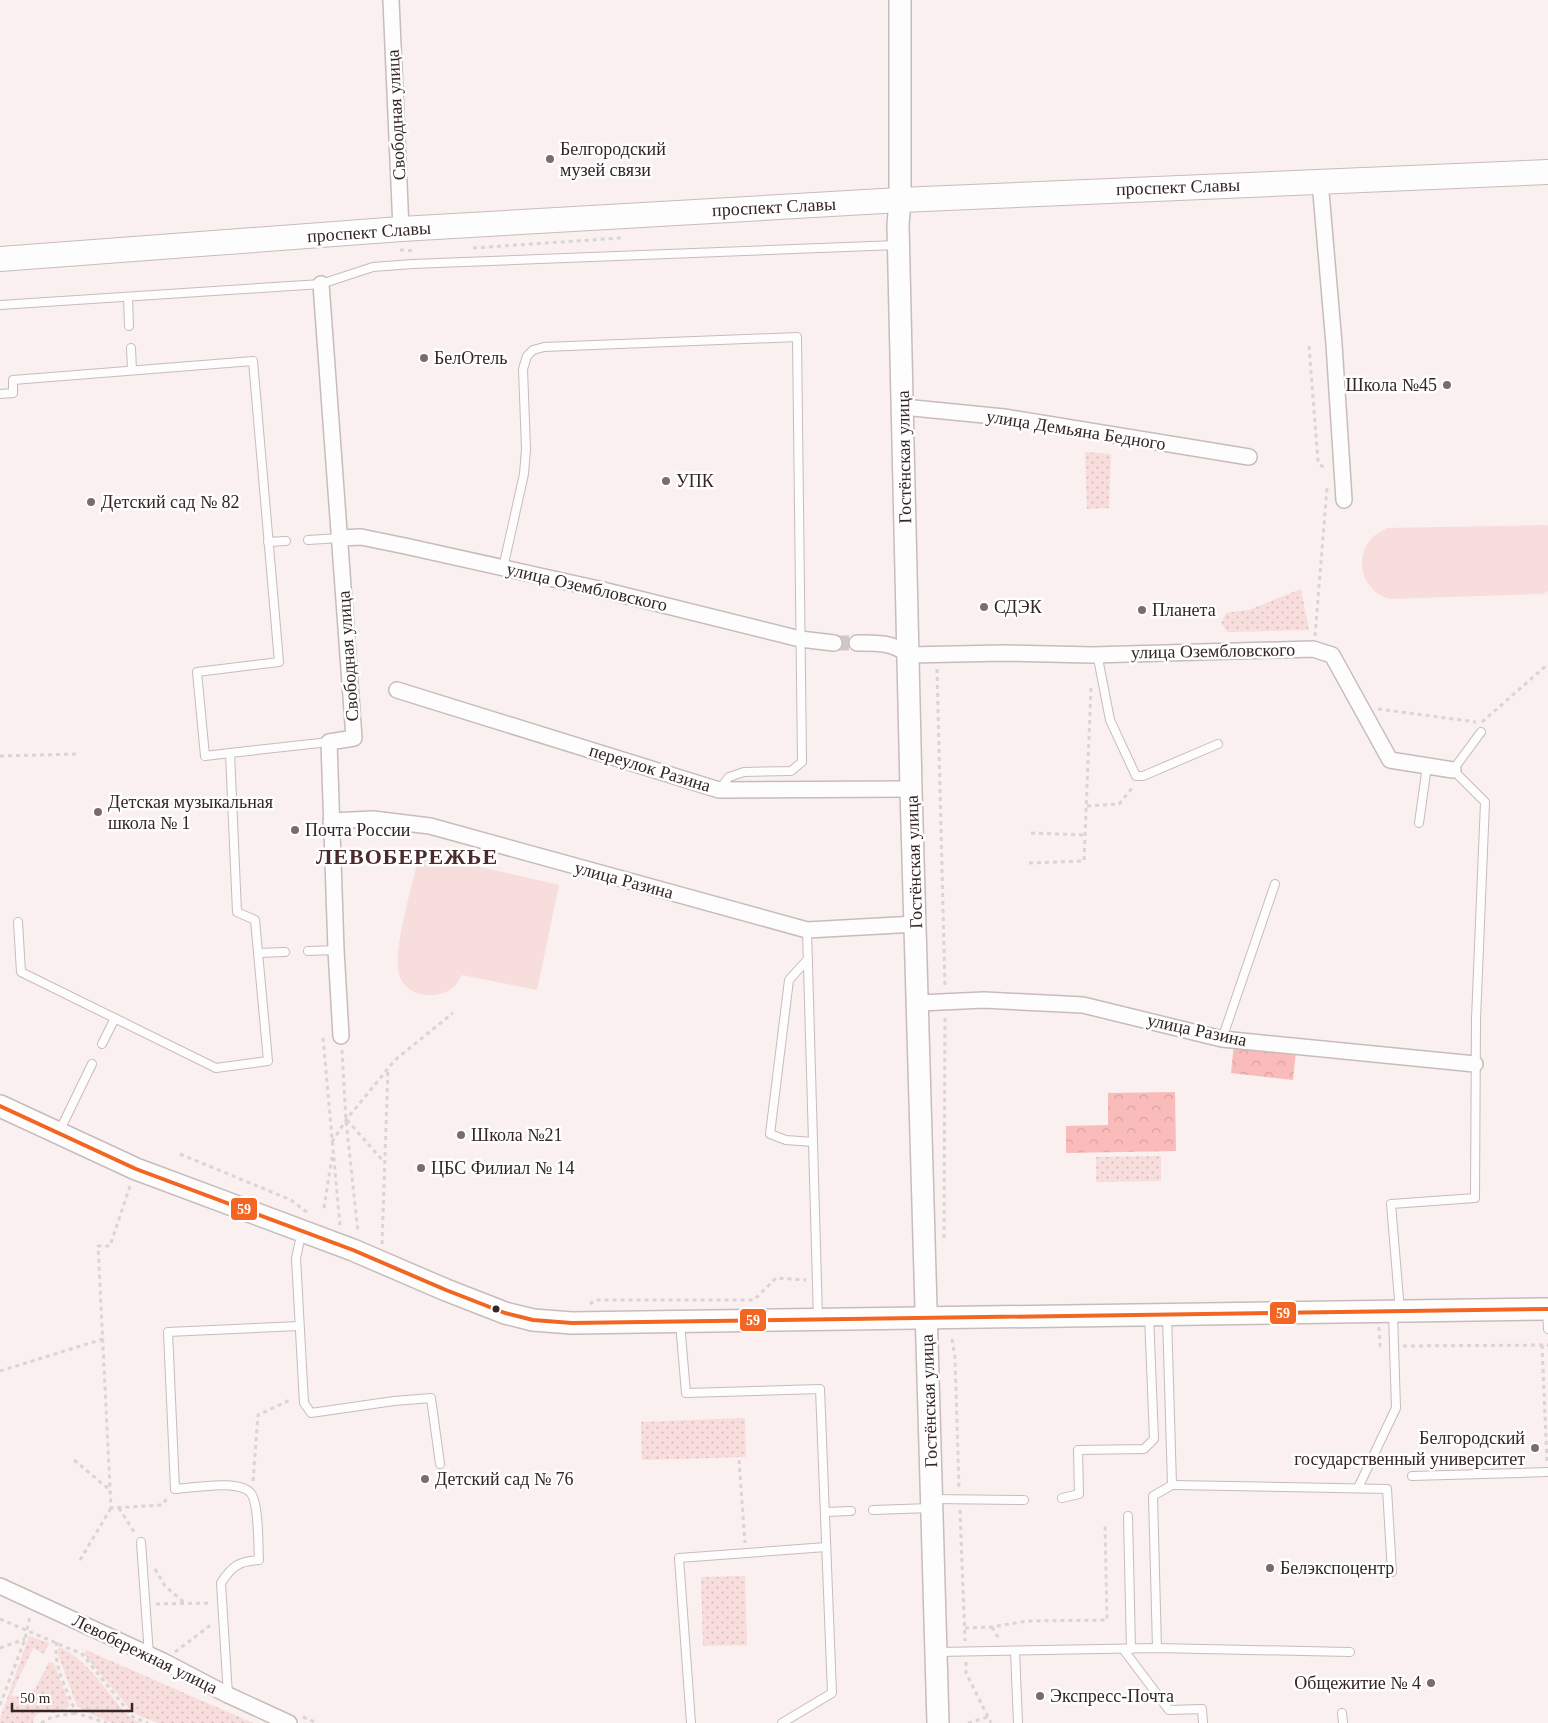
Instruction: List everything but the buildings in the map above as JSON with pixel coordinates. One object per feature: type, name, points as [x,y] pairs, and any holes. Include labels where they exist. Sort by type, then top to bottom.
[{"type":"main road","name":"проспект Славы","points":[[0,259],[399,240],[900,200],[1548,172]]},
{"type":"street","name":"Свободная улица","points":[[391,0],[399,240]]},
{"type":"street","name":"Гостёнская улица","points":[[900,0],[900,200],[898,225],[900,245],[911,790],[919,1003],[938,1723]]},
{"type":"street","points":[[1320,181],[1334,344],[1344,500]]},
{"type":"street","name":"Свободная улица","points":[[322,284],[354,738],[328,742],[341,1036]]},
{"type":"street","name":"улица Демьяна Бедного","points":[[903,407],[1004,417],[1249,457]]},
{"type":"street","name":"улица Озембловского","points":[[340,538],[361,537],[603,590],[800,639],[834,643]]},
{"type":"street","points":[[857,643],[881,643],[897,646],[909,655]]},
{"type":"street","name":"улица Озембловского","points":[[909,655],[1094,654],[1314,649],[1332,655],[1390,760],[1453,770]]},
{"type":"street","name":"переулок Разина","points":[[397,690],[718,790],[911,790]]},
{"type":"street","name":"улица Разина","points":[[331,821],[373,818],[430,826],[807,930],[916,924]]},
{"type":"street","name":"улица Разина","points":[[919,1003],[984,1000],[1082,1005],[1222,1039],[1475,1064]]},
{"type":"street","points":[[0,1106],[136,1169],[309,1224],[353,1250],[446,1290],[505,1313],[533,1320],[572,1323],[1396,1311],[1548,1316]]},
{"type":"street","name":"Левобережная улица","points":[[0,1586],[163,1661],[228,1695],[289,1723]]},
{"type":"lane","points":[[0,305],[322,284],[373,267],[412,264],[900,245]]},
{"type":"lane","points":[[128,297],[130,326]]},
{"type":"lane","points":[[503,568],[524,474],[526,449],[524,369],[527,356],[533,350],[544,347],[796,337],[802,762],[791,771],[744,772],[729,777],[718,790]]},
{"type":"lane","points":[[131,348],[132,370]]},
{"type":"lane","points":[[0,394],[13,393],[13,380],[252,360],[278,662],[197,672],[205,756],[328,742]]},
{"type":"lane","points":[[308,540],[340,538]]},
{"type":"lane","points":[[268,542],[286,541]]},
{"type":"lane","points":[[1094,654],[1110,720],[1136,776],[1143,776],[1218,744]]},
{"type":"lane","points":[[1358,1488],[1396,1408],[1396,1311],[1392,1204],[1474,1198],[1475,1064],[1485,802],[1453,770],[1482,732]]},
{"type":"lane","points":[[18,922],[21,972],[216,1068],[268,1061],[255,920],[237,912],[230,753]]},
{"type":"lane","points":[[1419,824],[1427,766]]},
{"type":"lane","points":[[1222,1039],[1275,884]]},
{"type":"lane","points":[[807,930],[818,1319]]},
{"type":"lane","points":[[308,951],[336,950]]},
{"type":"lane","points":[[258,953],[285,952]]},
{"type":"lane","points":[[808,959],[789,980],[770,1134],[786,1140],[813,1142]]},
{"type":"lane","points":[[102,1044],[115,1018]]},
{"type":"lane","points":[[58,1133],[92,1064]]},
{"type":"lane","points":[[309,1224],[296,1258],[304,1403],[311,1413],[394,1401],[431,1398],[440,1464]]},
{"type":"lane","points":[[1158,1314],[1172,1485]]},
{"type":"lane","points":[[1062,1498],[1079,1494],[1078,1450],[1144,1449],[1154,1439],[1158,1314]]},
{"type":"lane","points":[[680,1321],[686,1393],[820,1389],[832,1693],[782,1723]]},
{"type":"lane","points":[[228,1695],[221,1583],[229,1571],[243,1561],[259,1560],[256,1508],[252,1494],[245,1488],[229,1485],[175,1489],[168,1332],[299,1326]]},
{"type":"lane","points":[[1412,1476],[1548,1472]]},
{"type":"lane","points":[[1157,1648],[1153,1496],[1172,1485],[1387,1489],[1392,1572]]},
{"type":"lane","points":[[873,1510],[960,1499],[1024,1500]]},
{"type":"lane","points":[[825,1512],[851,1511]]},
{"type":"lane","points":[[1128,1516],[1132,1649]]},
{"type":"lane","points":[[140,1542],[148,1655]]},
{"type":"lane","points":[[691,1723],[679,1558],[826,1547]]},
{"type":"lane","points":[[936,1652],[1157,1648],[1350,1652]]},
{"type":"lane","points":[[1123,1649],[1169,1710],[1202,1709],[1203,1723]]},
{"type":"lane","points":[[1015,1651],[1018,1723]]},
{"type":"lane","points":[[1342,1714],[1343,1723]]},
{"type":"path","points":[[467,249],[627,237]]},
{"type":"path","points":[[399,240],[420,251]]},
{"type":"path","points":[[1309,346],[1318,461],[1328,473]]},
{"type":"path","points":[[1314,649],[1327,481]]},
{"type":"path","points":[[1029,863],[1084,862],[1094,654]]},
{"type":"path","points":[[936,655],[945,1002],[944,1245]]},
{"type":"path","points":[[1360,706],[1481,722],[1548,664]]},
{"type":"path","points":[[0,756],[78,754]]},
{"type":"path","points":[[1087,806],[1119,804],[1143,776]]},
{"type":"path","points":[[1031,834],[1085,835]]},
{"type":"path","points":[[332,1142],[346,1120],[395,1060],[453,1013]]},
{"type":"path","points":[[341,1036],[346,1120],[358,1238],[352,1235]]},
{"type":"path","points":[[323,1038],[340,1229],[332,1225]]},
{"type":"path","points":[[374,1244],[382,1247],[388,1069]]},
{"type":"path","points":[[346,1120],[384,1162]]},
{"type":"path","points":[[324,1208],[332,1151]]},
{"type":"path","points":[[180,1154],[291,1200],[309,1224]]},
{"type":"path","points":[[80,1560],[111,1508],[98,1246],[110,1246],[136,1169]]},
{"type":"path","points":[[588,1306],[595,1300],[754,1300],[776,1278],[817,1281]]},
{"type":"path","points":[[0,1372],[103,1339]]},
{"type":"path","points":[[952,1339],[955,1358],[966,1673],[991,1723]]},
{"type":"path","points":[[1542,1345],[1548,1472]]},
{"type":"path","points":[[252,1494],[258,1415],[303,1394]]},
{"type":"path","points":[[74,1460],[110,1490]]},
{"type":"path","points":[[739,1460],[746,1553]]},
{"type":"path","points":[[111,1508],[162,1505],[175,1489]]},
{"type":"path","points":[[965,1628],[992,1627],[1028,1621],[1107,1620],[1105,1523]]},
{"type":"path","points":[[0,1705],[25,1640],[32,1601]]},
{"type":"path","points":[[145,1604],[222,1603]]},
{"type":"path","points":[[163,1661],[223,1616]]},
{"type":"path","points":[[0,1619],[82,1654],[133,1717],[148,1723]]},
{"type":"path","points":[[0,1648],[25,1640]]},
{"type":"path","points":[[57,1642],[55,1653],[57,1662],[76,1713]]},
{"type":"path","points":[[41,1723],[52,1716],[76,1713],[107,1723]]},
{"type":"path","points":[[968,1723],[988,1717]]},
{"type":"shaded area","points":[[1085,452],[1111,454],[1109,508],[1087,509]]},
{"type":"shaded area","points":[[1548,526],[1548,591],[1543,594],[1389,599],[1374,591],[1366,580],[1362,567],[1363,553],[1369,541],[1387,528]]},
{"type":"shaded area","points":[[1301,589],[1309,630],[1227,632],[1221,623],[1226,613],[1249,610]]},
{"type":"shaded area","points":[[420,853],[559,885],[537,990],[462,975],[450,990],[437,994],[416,993],[404,984],[399,974],[398,949]]},
{"type":"shaded area","points":[[1161,1156],[1161,1181],[1096,1182],[1096,1157]]},
{"type":"shaded area","points":[[745,1418],[746,1457],[642,1460],[641,1422]]},
{"type":"shaded area","points":[[745,1576],[747,1645],[703,1646],[701,1577]]},
{"type":"shaded area","points":[[29,1636],[49,1643],[44,1654],[33,1648],[11,1695],[17,1697],[35,1689],[49,1662],[54,1664],[70,1705],[64,1710],[53,1713],[48,1710],[40,1713],[36,1715],[33,1723],[0,1723],[0,1719]]},
{"type":"shaded area","points":[[59,1647],[69,1652],[87,1667],[125,1712],[132,1719],[141,1723],[112,1723],[77,1706],[58,1654]]},
{"type":"shaded area","points":[[86,1650],[253,1723],[158,1723],[137,1715],[84,1654]]},
{"type":"green space","points":[[1234,1043],[1296,1050],[1293,1080],[1231,1073]]},
{"type":"green space","points":[[1175,1092],[1176,1151],[1066,1153],[1066,1126],[1108,1125],[1108,1093]]},
{"type":"tunnel","points":[[834,643],[857,643]]},
{"type":"transit line","name":"59","points":[[0,1106],[136,1169],[353,1250],[505,1313],[533,1320],[572,1323],[1548,1309]]},
{"type":"place","name":"Белгородский музей связи","points":[[550,159]]},
{"type":"place","name":"БелОтель","points":[[424,358]]},
{"type":"place","name":"Школа №45","points":[[1447,385]]},
{"type":"place","name":"УПК","points":[[666,481]]},
{"type":"place","name":"Детский сад № 82","points":[[91,502]]},
{"type":"place","name":"СДЭК","points":[[984,607]]},
{"type":"place","name":"Планета","points":[[1142,610]]},
{"type":"place","name":"Детская музыкальная школа № 1","points":[[98,812]]},
{"type":"place","name":"Почта России","points":[[295,830]]},
{"type":"place","name":"Школа №21","points":[[461,1135]]},
{"type":"place","name":"ЦБС Филиал № 14","points":[[421,1168]]},
{"type":"place","name":"Белгородский государственный университет","points":[[1535,1448]]},
{"type":"place","name":"Детский сад № 76","points":[[425,1479]]},
{"type":"place","name":"Белэкспоцентр","points":[[1270,1568]]},
{"type":"place","name":"Общежитие № 4","points":[[1431,1683]]},
{"type":"place","name":"Экспресс-Почта","points":[[1040,1696]]},
{"type":"district","name":"ЛЕВОБЕРЕЖЬЕ","points":[[407,856]]}]
